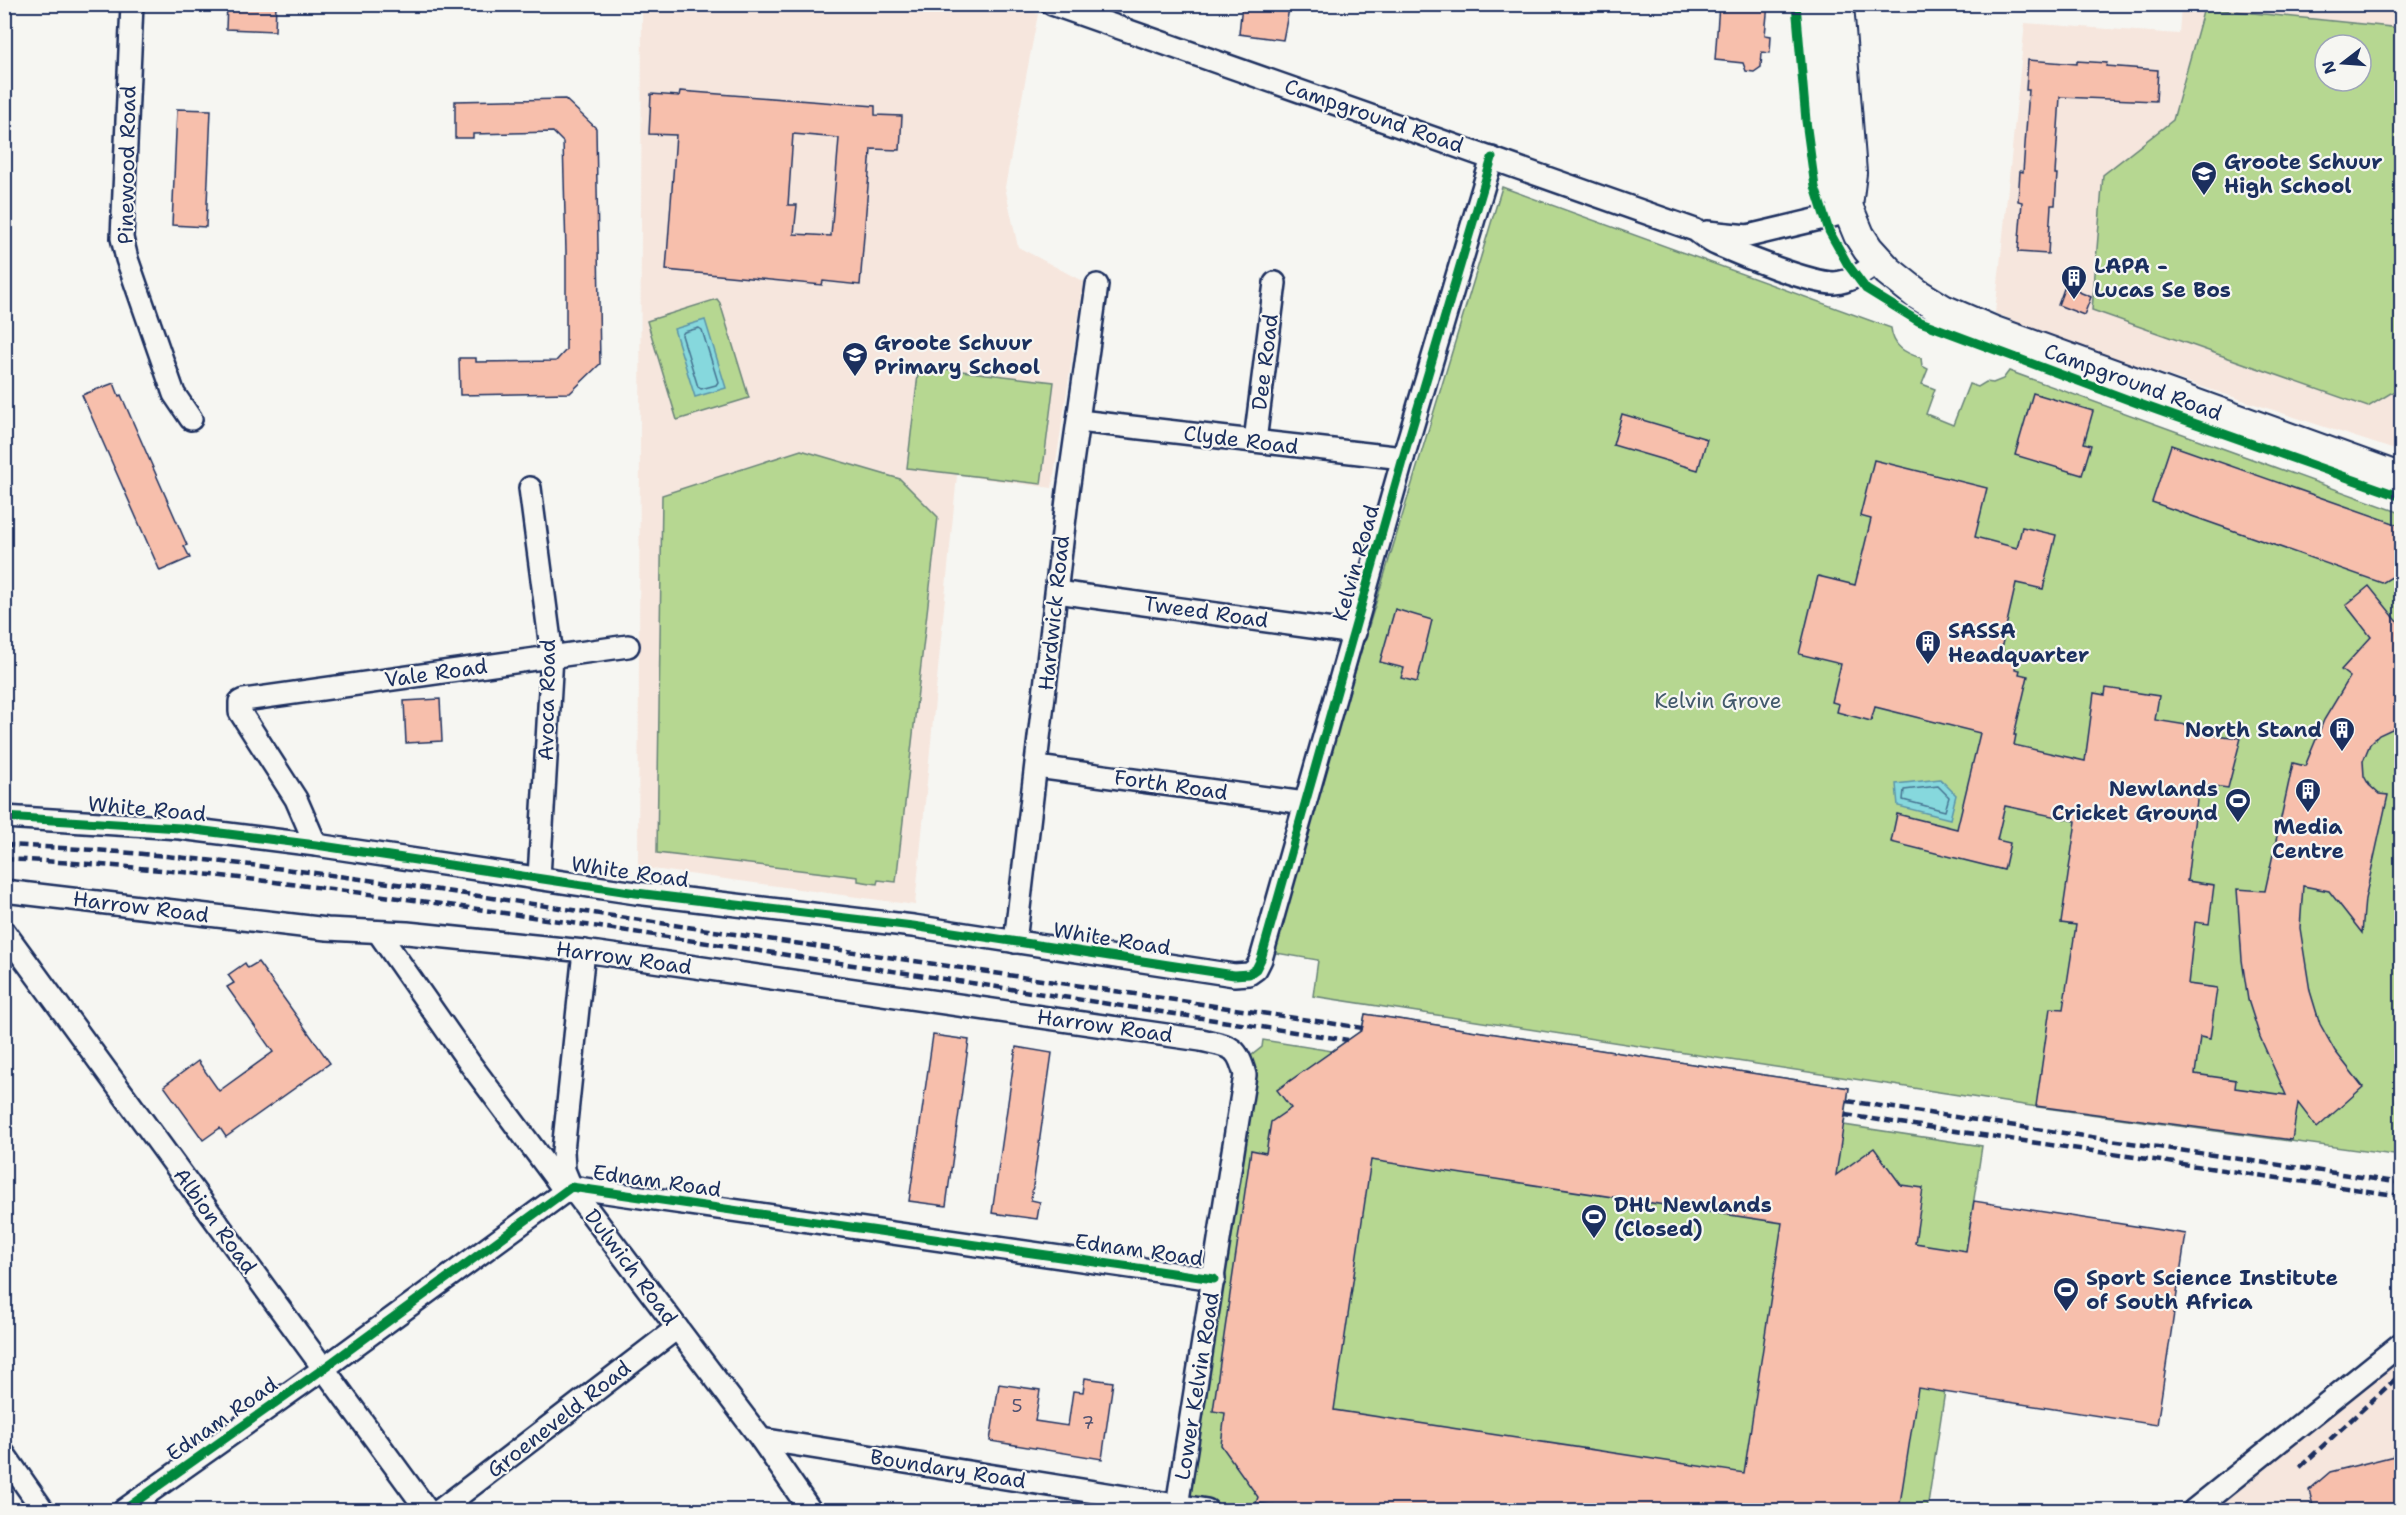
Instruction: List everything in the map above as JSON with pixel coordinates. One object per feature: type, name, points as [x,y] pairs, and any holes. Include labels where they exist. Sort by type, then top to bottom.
[{"type":"main road","name":"Campground Road","points":[[1810,4],[1820,119],[1830,182],[1848,209],[1859,235],[1879,261],[1901,281],[1933,305],[1992,331],[2402,479]]},
{"type":"main road","points":[[1838,4],[1851,173],[1848,209]]},
{"type":"street","name":"Pinewood Road","points":[[132,4],[122,238],[127,259],[174,394],[191,419]]},
{"type":"street","name":"Campground Road","points":[[1052,4],[1695,230],[1748,236],[1848,209]]},
{"type":"street","name":"Kelvin Road","points":[[1250,974],[1256,969],[1261,959],[1403,458],[1492,158]]},
{"type":"street","name":"Campground Road","points":[[1695,230],[1716,244],[1815,280],[1833,283],[1845,281],[1857,277],[1879,261]]},
{"type":"street","name":"Dee Road","points":[[1255,441],[1275,283]]},
{"type":"street","name":"Hardwick Road","points":[[1015,942],[1068,491],[1097,285]]},
{"type":"street","name":"Clyde Road","points":[[1079,421],[1403,458]]},
{"type":"street","name":"Avoca Road","points":[[530,488],[552,656],[539,877]]},
{"type":"street","name":"Tweed Road","points":[[1057,592],[1355,633]]},
{"type":"street","name":"Vale Road","points":[[316,845],[296,799],[240,712],[239,705],[244,700],[628,646]]},
{"type":"street","name":"Forth Road","points":[[1037,767],[1305,803]]},
{"type":"street","name":"White Road","points":[[4,817],[180,828],[316,845],[636,893],[914,926],[1181,969],[1234,975],[1250,974]]},
{"type":"street","name":"Harrow Road","points":[[4,891],[327,929],[584,951],[1201,1040],[1226,1046],[1238,1053]]},
{"type":"street","name":"Albion Road","points":[[4,931],[427,1510]]},
{"type":"street","points":[[378,932],[471,1065],[568,1189]]},
{"type":"street","name":"Dulwich Road","points":[[584,951],[563,1150],[568,1189],[761,1439],[810,1510]]},
{"type":"street","name":"Lower Kelvin Road","points":[[1178,1506],[1245,1075],[1238,1053]]},
{"type":"street","name":"Ednam Road","points":[[124,1510],[323,1369],[568,1189],[1214,1279]]},
{"type":"street","name":"Groeneveld Road","points":[[440,1510],[677,1328]]},
{"type":"street","points":[[2194,1510],[2402,1343]]},
{"type":"street","name":"Boundary Road","points":[[761,1439],[1207,1510]]},
{"type":"street","points":[[4,1454],[43,1510]]},
{"type":"shaded area","name":"Groote Schuur Primary School","points":[[642,5],[1024,5],[1038,14],[1005,187],[1018,247],[1084,282],[1052,488],[957,475],[915,905],[638,867]]},
{"type":"shaded area","name":"Groote Schuur High School","points":[[2181,5],[2401,5],[2401,452],[2056,339],[1995,313],[2025,23],[2179,34]]},
{"type":"shaded area","points":[[2401,1343],[2401,1510],[2194,1510]]},
{"type":"green space","name":"Groote Schuur High School","points":[[2204,8],[2401,28],[2401,387],[2368,407],[2092,310],[2103,175],[2173,120]]},
{"type":"green space","name":"Kelvin Grove","points":[[1502,187],[1891,328],[1897,345],[1921,358],[1922,366],[1928,369],[1922,384],[1935,389],[1926,414],[1953,425],[1969,384],[1978,387],[1986,382],[1993,383],[2003,379],[2009,371],[2401,513],[2401,1156],[2024,1105],[1313,996],[1318,960],[1270,952]]},
{"type":"green space","points":[[717,299],[749,398],[677,420],[647,321]]},
{"type":"green space","points":[[919,366],[1054,382],[1041,484],[907,468]]},
{"type":"green space","points":[[801,450],[900,479],[938,517],[896,882],[878,880],[877,884],[858,881],[858,877],[657,853],[662,495]]},
{"type":"green space","name":"DHL Newlands (Closed)","points":[[1365,1014],[1849,1088],[1844,1125],[1982,1146],[1927,1510],[1207,1510],[1177,1506],[1242,1063],[1262,1047],[1263,1040],[1332,1051],[1362,1030]]},
{"type":"water","points":[[705,320],[726,388],[695,397],[674,329]]},
{"type":"water","points":[[1940,779],[1956,795],[1950,819],[1898,806],[1896,784]]},
{"type":"building","points":[[227,4],[276,4],[275,31],[226,29]]},
{"type":"building","points":[[1242,4],[1290,4],[1283,40],[1239,34]]},
{"type":"building","points":[[1719,4],[1768,4],[1765,35],[1771,36],[1770,53],[1762,52],[1761,67],[1754,72],[1746,71],[1743,63],[1715,60]]},
{"type":"building","points":[[2028,60],[2077,64],[2077,61],[2107,63],[2106,66],[2158,70],[2156,101],[2060,97],[2055,205],[2051,205],[2048,254],[2018,252],[2022,202],[2018,201],[2020,171],[2023,172],[2029,90],[2026,90]]},
{"type":"building","points":[[680,91],[875,106],[875,115],[902,116],[900,150],[871,149],[860,285],[823,281],[822,285],[666,270],[676,135],[649,134],[651,94],[679,96]],"holes":[[[793,134],[839,138],[831,236],[794,234],[797,205],[788,205]]]},
{"type":"building","points":[[565,99],[596,128],[600,364],[570,393],[460,395],[459,358],[476,358],[476,362],[556,361],[566,350],[566,251],[563,142],[553,132],[473,134],[473,138],[455,138],[455,101]]},
{"type":"building","points":[[177,109],[211,110],[206,227],[172,225]]},
{"type":"building","name":"LAPA - Lucas Se Bos","points":[[2065,286],[2091,297],[2084,315],[2058,305]]},
{"type":"building","points":[[114,383],[187,545],[184,546],[190,558],[160,571],[82,395]]},
{"type":"building","points":[[2033,393],[2093,411],[2084,443],[2091,445],[2082,475],[2015,455]]},
{"type":"building","points":[[1622,414],[1707,439],[1698,470],[1613,445]]},
{"type":"building","points":[[2171,445],[2402,526],[2402,571],[2382,583],[2152,502]]},
{"type":"building","points":[[1874,460],[1987,488],[1975,537],[2017,548],[2022,527],[2056,535],[2043,589],[2016,583],[2001,649],[2003,649],[2002,655],[2017,659],[2015,669],[2020,670],[2019,674],[2028,676],[2014,735],[2016,735],[2014,745],[2085,761],[2094,693],[2105,695],[2106,688],[2159,696],[2155,720],[2205,728],[2205,734],[2241,738],[2228,788],[2199,784],[2187,881],[2214,885],[2209,924],[2195,922],[2188,984],[2217,988],[2210,1039],[2200,1037],[2195,1074],[2236,1080],[2235,1088],[2286,1095],[2260,1037],[2248,1000],[2242,960],[2237,889],[2265,891],[2293,763],[2305,766],[2324,720],[2350,677],[2341,670],[2371,637],[2346,605],[2369,586],[2402,627],[2402,729],[2392,729],[2379,735],[2370,744],[2363,761],[2364,776],[2369,785],[2379,794],[2388,795],[2365,899],[2362,933],[2329,891],[2303,886],[2300,928],[2310,991],[2320,1024],[2335,1051],[2363,1087],[2317,1128],[2298,1103],[2292,1140],[2036,1106],[2050,1008],[2063,1009],[2076,925],[2061,923],[2076,821],[2005,806],[1997,840],[2010,843],[2004,870],[1891,842],[1897,814],[1957,829],[1980,733],[1875,707],[1871,721],[1837,712],[1839,704],[1832,702],[1841,664],[1799,654],[1818,576],[1855,585],[1871,519],[1860,516]]},
{"type":"building","points":[[1395,609],[1432,620],[1417,682],[1401,678],[1404,668],[1380,662]]},
{"type":"building","points":[[440,699],[442,741],[406,743],[404,701]]},
{"type":"building","points":[[258,962],[330,1063],[226,1137],[220,1128],[203,1140],[164,1086],[198,1061],[219,1091],[273,1052],[227,987],[234,983],[228,975],[245,963],[248,968]]},
{"type":"building","name":"DHL Newlands (Closed)","points":[[1365,1014],[1849,1088],[1836,1175],[1874,1148],[1901,1185],[1923,1188],[1915,1243],[1966,1251],[1974,1201],[2186,1234],[2157,1425],[1918,1388],[1899,1510],[1309,1510],[1256,1503],[1258,1497],[1221,1445],[1225,1413],[1213,1411],[1251,1150],[1266,1153],[1271,1122],[1291,1108],[1277,1090],[1362,1030]],"holes":[[[1371,1160],[1782,1223],[1744,1473],[1334,1410]]]},
{"type":"building","points":[[933,1035],[969,1040],[946,1206],[909,1201]]},
{"type":"building","points":[[1016,1047],[1052,1053],[1031,1200],[1040,1202],[1037,1219],[992,1213]]},
{"type":"building","points":[[1085,1378],[1113,1382],[1102,1459],[990,1441],[999,1384],[1040,1390],[1035,1421],[1068,1426],[1073,1391],[1083,1392]]},
{"type":"building","points":[[2402,1454],[2402,1510],[2314,1510],[2309,1490],[2330,1472]]},
{"type":"railway","points":[[4,845],[157,855],[386,882],[1363,1028]]},
{"type":"railway","points":[[4,859],[154,869],[303,885],[526,916],[1348,1040]]},
{"type":"railway","points":[[1847,1101],[2402,1183]]},
{"type":"railway","points":[[1845,1115],[2402,1196]]},
{"type":"railway","points":[[2300,1467],[2402,1373]]},
{"type":"cycle path","points":[[1796,4],[1806,121],[1815,187],[1829,231],[1848,265],[1866,289],[1918,321],[2137,403],[2402,497]]},
{"type":"cycle path","points":[[4,817],[180,828],[316,845],[636,893],[913,926],[1234,975],[1249,974],[1256,969],[1261,959],[1403,458],[1492,158]]},
{"type":"cycle path","points":[[124,1510],[323,1369],[571,1187],[1214,1279]]},
{"type":"place","name":"Groote Schuur High School","points":[[2204,197]]},
{"type":"place","name":"LAPA - Lucas Se Bos","points":[[2074,301]]},
{"type":"place","name":"Groote Schuur Primary School","points":[[855,378]]},
{"type":"place","name":"SASSA Headquarter","points":[[1928,666]]},
{"type":"place","name":"North Stand","points":[[2342,753]]},
{"type":"place","name":"Media Centre","points":[[2308,814]]},
{"type":"place","name":"Newlands Cricket Ground","points":[[2238,824]]},
{"type":"place","name":"DHL Newlands (Closed)","points":[[1594,1240]]},
{"type":"place","name":"Sport Science Institute of South Africa","points":[[2066,1313]]}]
